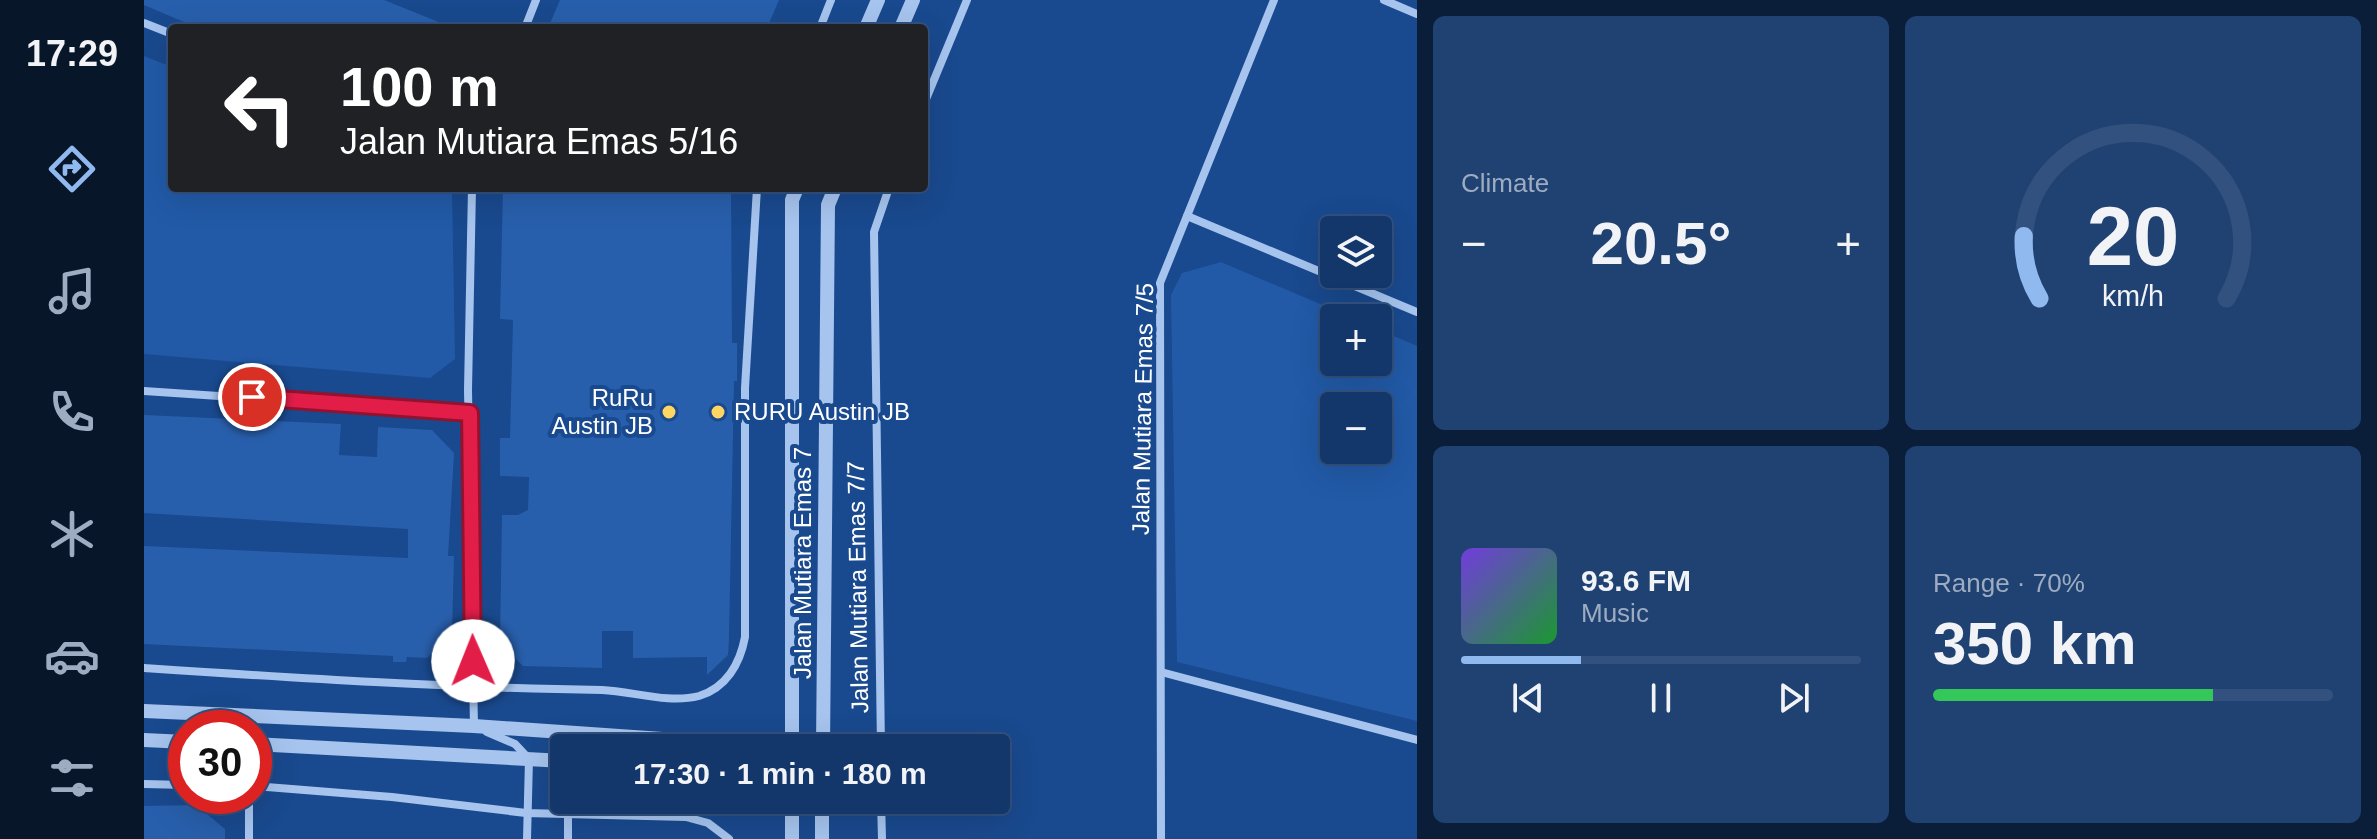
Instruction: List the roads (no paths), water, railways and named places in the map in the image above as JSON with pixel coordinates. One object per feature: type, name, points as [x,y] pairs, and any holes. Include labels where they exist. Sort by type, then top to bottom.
[{"type":"street","points":[[527,24],[536,0]]},
{"type":"street","points":[[822,24],[831,0]]},
{"type":"street","points":[[868,24],[878,0]]},
{"type":"street","points":[[903,24],[913,0]]},
{"type":"street","points":[[928,94],[967,0]]},
{"type":"street","name":"Jalan Mutiara Emas 7/5","points":[[1161,839],[1160,283],[1274,0]]},
{"type":"street","points":[[1384,0],[1417,14]]},
{"type":"street","points":[[144,23],[168,32]]},
{"type":"street","points":[[472,192],[470,413],[474,726]]},
{"type":"street","points":[[144,668],[473,689],[620,690],[672,698],[699,696],[721,684],[738,663],[745,637],[745,388],[757,192]]},
{"type":"street","name":"Jalan Mutiara Emas 7","points":[[792,734],[792,200],[795,192]]},
{"type":"street","name":"Jalan Mutiara Emas 7","points":[[823,731],[828,205],[833,192]]},
{"type":"street","name":"Jalan Mutiara Emas 7/7","points":[[881,734],[874,232],[888,192]]},
{"type":"street","points":[[1187,216],[1417,312]]},
{"type":"street","points":[[144,391],[470,413]]},
{"type":"street","points":[[1161,672],[1417,740]]},
{"type":"street","points":[[144,711],[168,713]]},
{"type":"street","points":[[272,722],[474,726],[590,734]]},
{"type":"street","points":[[474,726],[515,744],[529,759],[527,839]]},
{"type":"street","points":[[144,740],[168,741]]},
{"type":"street","points":[[272,745],[550,760]]},
{"type":"street","points":[[144,784],[168,785]]},
{"type":"street","points":[[272,787],[550,814]]},
{"type":"street","points":[[249,814],[249,839]]},
{"type":"street","points":[[568,839],[568,814],[686,817],[708,823],[729,839]]},
{"type":"street","points":[[792,814],[792,839]]},
{"type":"street","points":[[822,814],[822,839]]},
{"type":"street","points":[[881,814],[882,839]]},
{"type":"place","name":"RuRu Austin JB","points":[[669,412]]},
{"type":"place","name":"RURU Austin JB","points":[[718,412]]}]
